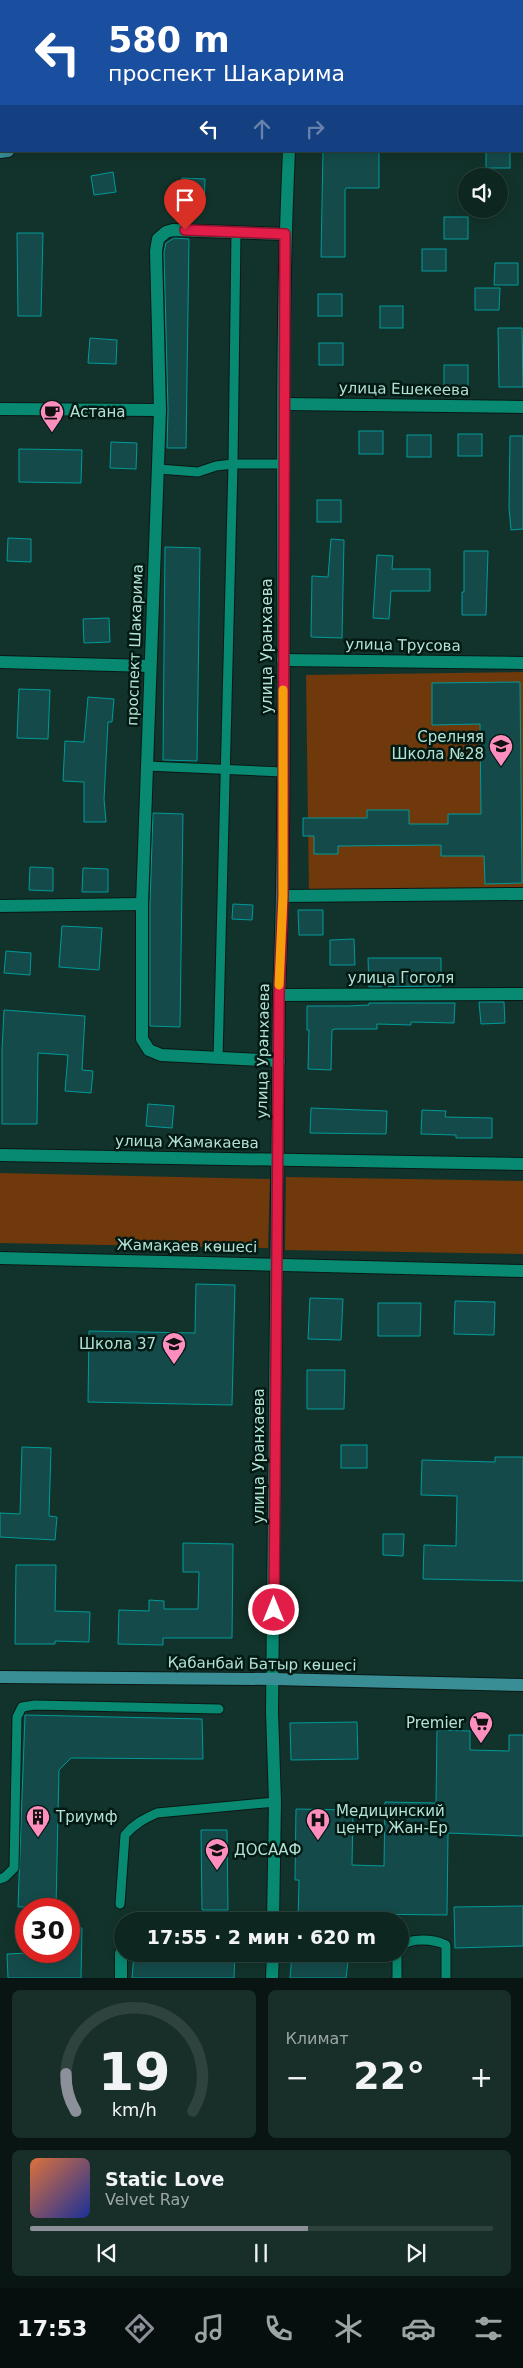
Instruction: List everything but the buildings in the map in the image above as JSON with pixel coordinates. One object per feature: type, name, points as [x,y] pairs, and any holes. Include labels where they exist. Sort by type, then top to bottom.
[{"type":"main road","name":"Қабанбай Батыр көшесі","points":[[0,1677],[273,1679],[523,1685]]},
{"type":"street","name":"улица Уранхаева","points":[[273,1912],[276,1265],[279,995],[283,896],[285,234],[289,152]]},
{"type":"street","name":"проспект Шакарима","points":[[279,1061],[161,1055],[149,1050],[142,1039],[142,904],[160,410],[156,251],[158,239],[166,232],[173,230],[285,234]]},
{"type":"street","name":"улица Ешекеева","points":[[284,404],[523,407]]},
{"type":"street","points":[[0,409],[160,410]]},
{"type":"street","name":"улица Трусова","points":[[283,660],[523,663]]},
{"type":"street","points":[[0,662],[150,666]]},
{"type":"street","points":[[283,896],[523,894]]},
{"type":"street","points":[[0,906],[142,904]]},
{"type":"street","name":"улица Гоголя","points":[[279,995],[523,994]]},
{"type":"street","name":"улица Жамакаева","points":[[0,1155],[523,1164]]},
{"type":"street","name":"Жамақаев көшесі","points":[[0,1258],[523,1270]]},
{"type":"street","points":[[120,1978],[121,1962]]},
{"type":"street","points":[[272,1978],[273,1962]]},
{"type":"lane","points":[[218,1059],[233,464],[236,233]]},
{"type":"lane","points":[[158,470],[198,472],[216,466],[233,464],[283,464]]},
{"type":"lane","points":[[146,766],[283,772]]},
{"type":"lane","points":[[0,1879],[5,1878],[14,1868],[17,1716],[22,1707],[35,1705],[219,1708]]},
{"type":"lane","points":[[120,1904],[125,1835],[131,1827],[157,1813],[275,1802]]},
{"type":"lane","points":[[409,1943],[436,1940],[446,1945],[446,1978]]},
{"type":"lane","points":[[397,1962],[397,1978]]},
{"type":"shaded area","points":[[523,672],[523,890],[309,893],[306,675]]},
{"type":"shaded area","points":[[0,1173],[270,1179],[268,1248],[0,1243]]},
{"type":"shaded area","points":[[286,1177],[523,1181],[523,1254],[285,1250]]},
{"type":"slow traffic","points":[[279,985],[283,896],[283,690]]},
{"type":"place","name":"Астана","points":[[52,433]]},
{"type":"place","name":"Срелняя Школа №28","points":[[501,767]]},
{"type":"place","name":"Школа 37","points":[[174,1365]]},
{"type":"place","name":"Premier","points":[[481,1744]]},
{"type":"place","name":"Триумф","points":[[38,1838]]},
{"type":"place","name":"Медицинский центр Жан-Ер","points":[[318,1841]]},
{"type":"place","name":"ДОСААФ","points":[[217,1871]]},
{"type":"route","points":[[185,230],[285,234],[283,896],[279,995],[274,1610]]}]
